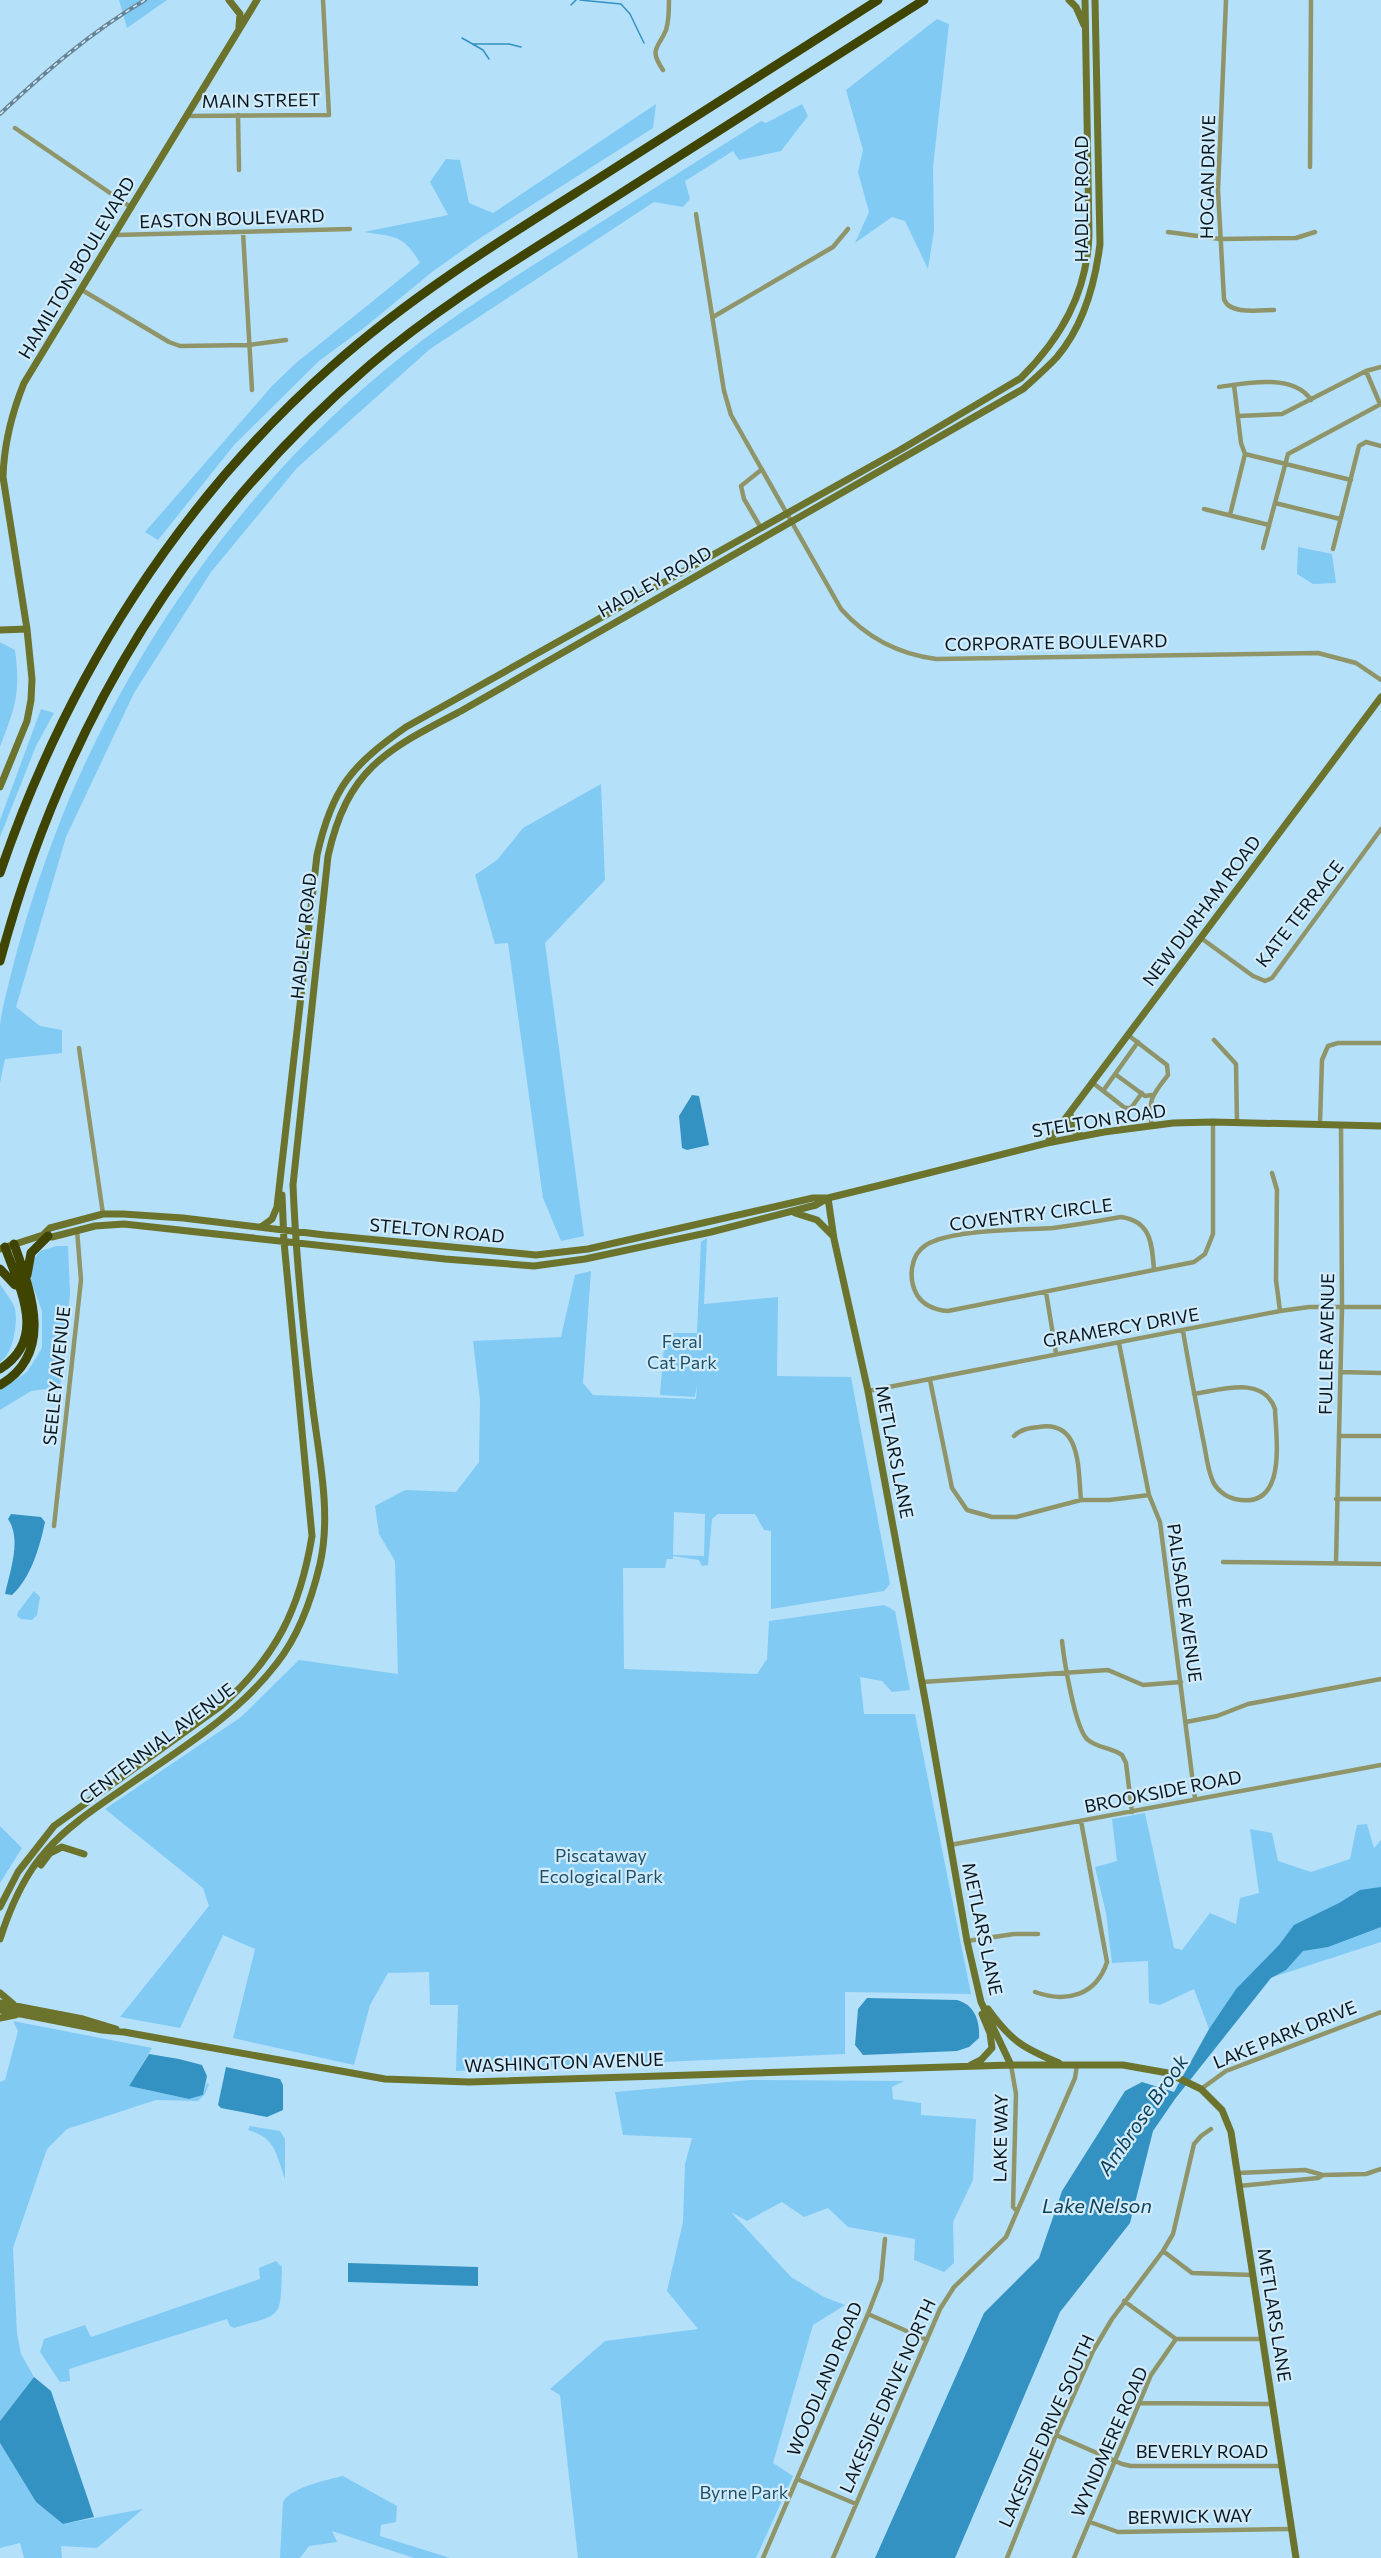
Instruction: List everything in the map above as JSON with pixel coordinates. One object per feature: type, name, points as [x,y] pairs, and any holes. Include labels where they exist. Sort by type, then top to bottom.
[{"type":"highway","points":[[0,873],[22,812],[62,720],[122,614],[188,520],[232,467],[292,403],[360,342],[431,287],[874,2]]},
{"type":"highway","points":[[0,961],[40,832],[98,704],[145,624],[175,579],[226,512],[284,446],[373,363],[450,304],[921,2]]},
{"type":"highway","points":[[26,1280],[31,1253],[45,1235]]},
{"type":"highway","points":[[0,1385],[22,1367],[32,1348],[35,1330],[34,1310],[26,1280],[6,1247]]},
{"type":"highway","points":[[0,1369],[17,1355],[26,1338],[27,1316],[6,1247]]},
{"type":"highway","points":[[0,1269],[21,1293]]},
{"type":"main road","points":[[229,0],[240,14],[238,32]]},
{"type":"main road","name":"HAMILTON BOULEVARD","points":[[0,787],[27,722],[32,679],[27,629],[3,477],[4,453],[13,411],[24,383],[257,0]]},
{"type":"main road","points":[[1069,0],[1076,7],[1085,28]]},
{"type":"main road","name":"HADLEY ROAD","points":[[261,1227],[276,1213],[316,866],[324,825],[334,801],[353,771],[371,752],[406,727],[787,514],[1021,378],[1048,349],[1065,325],[1082,284],[1089,244],[1085,0]]},
{"type":"main road","name":"HADLEY ROAD","points":[[296,1243],[293,1185],[328,856],[335,825],[345,802],[361,777],[385,753],[410,737],[461,711],[1023,389],[1058,356],[1074,331],[1093,285],[1100,244],[1095,0]]},
{"type":"main road","points":[[0,630],[27,629]]},
{"type":"main road","name":"NEW DURHAM ROAD","points":[[1047,1143],[1381,697]]},
{"type":"main road","points":[[406,727],[410,737]]},
{"type":"main road","points":[[1070,1113],[1072,1129],[1081,1136]]},
{"type":"main road","name":"STELTON ROAD","points":[[45,1235],[50,1228],[103,1214],[153,1215],[283,1228],[325,1235],[536,1255],[588,1249],[813,1198],[828,1198],[1081,1136],[1152,1126],[1213,1122],[1381,1126]]},
{"type":"main road","name":"HADLEY ROAD","points":[[281,1178],[284,1242]]},
{"type":"main road","name":"STELTON ROAD","points":[[6,1247],[45,1235],[124,1224],[502,1265],[534,1266],[585,1259],[788,1213],[816,1206],[828,1198]]},
{"type":"main road","name":"METLARS LANE","points":[[828,1198],[834,1239],[868,1391],[967,1941],[981,2002],[1011,2065],[1139,2067],[1180,2078],[1201,2089],[1217,2103],[1228,2123],[1237,2173],[1296,2558]]},
{"type":"main road","points":[[788,1213],[803,1214],[817,1220],[828,1229],[834,1239]]},
{"type":"main road","name":"CENTENNIAL AVENUE","points":[[0,1907],[18,1872],[54,1826],[220,1706],[261,1666],[288,1622],[307,1565],[312,1536],[284,1242]]},
{"type":"main road","name":"CENTENNIAL AVENUE","points":[[0,1939],[6,1918],[25,1881],[45,1852],[63,1834],[225,1715],[258,1686],[279,1662],[303,1617],[321,1562],[324,1500],[296,1243]]},
{"type":"main road","points":[[25,1881],[30,1880],[50,1853],[56,1849],[62,1847],[84,1854]]},
{"type":"main road","points":[[0,1993],[4,1999],[20,2010]]},
{"type":"main road","points":[[981,2002],[1006,2034],[1018,2043],[1061,2064]]},
{"type":"main road","points":[[970,2066],[981,2060],[992,2048],[992,2038],[980,2009],[981,2002]]},
{"type":"main road","name":"WASHINGTON AVENUE","points":[[0,2003],[102,2030],[124,2031],[385,2079],[469,2082],[1011,2065]]},
{"type":"main road","name":"WASHINGTON AVENUE","points":[[0,2010],[20,2010]]},
{"type":"main road","points":[[0,2018],[20,2010]]},
{"type":"street","name":"MAIN STREET","points":[[188,116],[329,115],[323,0]]},
{"type":"street","points":[[663,70],[657,62],[656,49],[657,42],[666,29],[669,0]]},
{"type":"street","name":"HOGAN DRIVE","points":[[1226,0],[1218,189],[1226,304],[1236,309],[1274,310]]},
{"type":"street","points":[[1310,166],[1311,0]]},
{"type":"street","points":[[238,115],[239,170]]},
{"type":"street","points":[[15,128],[132,208]]},
{"type":"street","name":"CORPORATE BOULEVARD","points":[[696,214],[724,391],[729,408],[761,470],[841,609],[851,620],[890,646],[914,656],[936,659],[1317,653],[1356,663],[1381,680]]},
{"type":"street","name":"EASTON BOULEVARD","points":[[115,235],[350,229]]},
{"type":"street","points":[[714,317],[833,247],[848,230]]},
{"type":"street","points":[[243,232],[252,390]]},
{"type":"street","points":[[1168,232],[1220,240],[1296,238],[1315,232]]},
{"type":"street","points":[[82,290],[180,346],[249,345],[286,340]]},
{"type":"street","points":[[1238,416],[1282,414],[1366,371],[1381,367]]},
{"type":"street","points":[[1263,549],[1284,463],[1291,451],[1380,404],[1366,371]]},
{"type":"street","points":[[1219,387],[1271,382],[1303,390],[1311,400]]},
{"type":"street","points":[[1230,515],[1245,454],[1240,443],[1234,385]]},
{"type":"street","points":[[1333,549],[1359,446],[1366,442],[1381,446]]},
{"type":"street","points":[[1245,454],[1351,480]]},
{"type":"street","points":[[761,470],[741,486],[744,499],[761,528]]},
{"type":"street","points":[[1275,503],[1340,519]]},
{"type":"street","points":[[1204,509],[1269,525]]},
{"type":"street","name":"KATE TERRACE","points":[[1201,938],[1253,976],[1265,981],[1272,978],[1381,829]]},
{"type":"street","points":[[1128,1035],[1167,1065],[1168,1075],[1152,1095],[1149,1110],[1152,1126]]},
{"type":"street","points":[[1214,1040],[1236,1064],[1237,1123]]},
{"type":"street","points":[[1103,1091],[1138,1042]]},
{"type":"street","points":[[1320,1124],[1322,1060],[1328,1046],[1338,1043],[1381,1043]]},
{"type":"street","points":[[79,1048],[103,1214]]},
{"type":"street","points":[[1115,1074],[1145,1096],[1152,1095]]},
{"type":"street","points":[[1093,1083],[1125,1108],[1131,1108],[1142,1093]]},
{"type":"street","name":"COVENTRY CIRCLE","points":[[1154,1269],[1151,1237],[1146,1229],[1130,1218],[1121,1217],[1052,1228],[995,1230],[938,1240],[922,1248],[913,1263],[912,1281],[920,1300],[939,1310],[948,1311],[1194,1262],[1209,1248],[1213,1234],[1213,1122]]},
{"type":"street","name":"FULLER AVENUE","points":[[1336,1563],[1342,1308],[1341,1125]]},
{"type":"street","points":[[1272,1173],[1277,1190],[1276,1280],[1280,1311]]},
{"type":"street","name":"SEELEY AVENUE","points":[[54,1526],[81,1280],[77,1229]]},
{"type":"street","points":[[1046,1292],[1056,1353]]},
{"type":"street","name":"GRAMERCY DRIVE","points":[[868,1391],[1280,1311],[1309,1307],[1381,1307]]},
{"type":"street","points":[[1183,1331],[1194,1394],[1212,1480],[1224,1495],[1241,1500],[1251,1500],[1265,1494],[1272,1485],[1276,1469],[1275,1409],[1272,1401],[1265,1393],[1249,1387],[1194,1394]]},
{"type":"street","name":"PALISADE AVENUE","points":[[1119,1343],[1149,1495],[1160,1522],[1196,1799]]},
{"type":"street","points":[[1341,1372],[1381,1373]]},
{"type":"street","points":[[930,1380],[952,1488],[967,1510],[992,1517],[1016,1517],[1081,1500],[1109,1500],[1149,1495]]},
{"type":"street","points":[[1014,1436],[1024,1429],[1050,1425],[1064,1431],[1076,1450],[1081,1500]]},
{"type":"street","points":[[1339,1436],[1381,1436]]},
{"type":"street","points":[[1336,1500],[1381,1500]]},
{"type":"street","points":[[1223,1562],[1381,1564]]},
{"type":"street","points":[[1062,1641],[1066,1672],[1086,1738],[1122,1755],[1126,1763],[1132,1812]]},
{"type":"street","points":[[922,1682],[1108,1670],[1143,1685],[1181,1682]]},
{"type":"street","points":[[1186,1722],[1216,1716],[1248,1704],[1381,1678]]},
{"type":"street","name":"BROOKSIDE ROAD","points":[[950,1845],[1381,1765]]},
{"type":"street","points":[[1035,1992],[1056,1997],[1081,1994],[1099,1980],[1107,1962],[1081,1821]]},
{"type":"street","points":[[967,1941],[1014,1934],[1038,1934]]},
{"type":"street","name":"LAKE PARK DRIVE","points":[[1201,2089],[1226,2071],[1356,2019],[1381,2012]]},
{"type":"street","name":"LAKE WAY","points":[[1011,2065],[1016,2094],[1013,2207],[1017,2211]]},
{"type":"street","name":"LAKESIDE DRIVE NORTH","points":[[833,2558],[949,2293],[1003,2241],[1075,2078],[1077,2065]]},
{"type":"street","name":"LAKESIDE DRIVE SOUTH","points":[[1006,2558],[1093,2351],[1124,2301],[1163,2251],[1178,2218],[1194,2144],[1211,2129]]},
{"type":"street","points":[[1239,2186],[1304,2180],[1323,2175],[1366,2174],[1381,2169]]},
{"type":"street","points":[[1269,2170],[1269,2182]]},
{"type":"street","points":[[1237,2173],[1305,2170],[1323,2175]]},
{"type":"street","points":[[1304,2180],[1305,2170]]},
{"type":"street","name":"WOODLAND ROAD","points":[[763,2558],[868,2314],[881,2280],[885,2239]]},
{"type":"street","points":[[1163,2251],[1192,2273],[1253,2274]]},
{"type":"street","points":[[1124,2301],[1176,2339],[1263,2339]]},
{"type":"street","points":[[868,2314],[927,2340]]},
{"type":"street","name":"WYNDMERE ROAD","points":[[1074,2558],[1151,2375],[1176,2339]]},
{"type":"street","points":[[1140,2403],[1273,2404]]},
{"type":"street","name":"BEVERLY ROAD","points":[[1056,2435],[1131,2466],[1282,2466]]},
{"type":"street","points":[[797,2479],[856,2504]]},
{"type":"street","name":"BERWICK WAY","points":[[1090,2522],[1118,2532],[1292,2529]]},
{"type":"green space","points":[[119,0],[167,0],[127,28]]},
{"type":"green space","points":[[937,19],[949,24],[933,167],[934,230],[928,269],[905,221],[892,217],[855,243],[869,212],[858,172],[863,150],[846,90]]},
{"type":"green space","points":[[656,104],[653,128],[477,240],[432,272],[319,361],[235,444],[158,540],[145,532],[272,386],[296,363],[420,263],[403,242],[383,235],[364,232],[448,215],[430,182],[446,159],[460,160],[469,203],[493,213]]},
{"type":"green space","points":[[802,104],[808,116],[781,151],[739,160],[733,151],[685,181],[690,199],[683,207],[654,202],[430,349],[297,468],[211,572],[134,693],[66,837],[16,1007],[40,1026],[62,1030],[62,1053],[5,1059],[0,1083],[0,1025],[6,993],[37,885],[70,797],[101,731],[135,668],[174,606],[216,547],[262,491],[311,438],[364,388],[437,329],[761,121],[766,123]]},
{"type":"green space","points":[[1298,547],[1332,554],[1336,583],[1313,584],[1297,574]]},
{"type":"green space","points":[[0,642],[15,650],[17,689],[13,711],[0,747]]},
{"type":"green space","points":[[41,709],[54,713],[36,746],[0,837],[0,820]]},
{"type":"green space","points":[[601,784],[605,880],[545,943],[584,1236],[561,1241],[543,1198],[508,943],[495,944],[475,875],[497,860],[523,828]]},
{"type":"green space","points":[[707,1238],[704,1304],[778,1297],[777,1376],[851,1377],[890,1584],[884,1591],[771,1609],[771,1531],[764,1530],[755,1514],[718,1514],[712,1519],[708,1565],[702,1566],[699,1560],[673,1556],[673,1559],[667,1559],[665,1568],[623,1568],[624,1669],[757,1674],[767,1659],[769,1621],[884,1605],[895,1611],[910,1690],[892,1692],[882,1681],[860,1677],[864,1714],[915,1714],[971,1994],[845,1992],[845,2054],[456,2071],[458,2005],[430,2005],[429,1972],[388,1973],[370,2005],[354,2065],[233,2038],[255,1949],[223,1935],[180,2028],[120,2017],[209,1906],[203,1888],[105,1809],[241,1717],[299,1660],[398,1674],[395,1561],[379,1534],[375,1506],[405,1490],[456,1492],[479,1462],[480,1400],[473,1341],[561,1337],[575,1275],[591,1271],[583,1383],[593,1395],[696,1399],[697,1384],[695,1397],[660,1395],[665,1333],[697,1333],[701,1242]],"holes":[[[674,1512],[705,1514],[704,1556],[673,1555]]]},
{"type":"green space","points":[[57,1246],[68,1246],[70,1294],[60,1387],[31,1391],[0,1410],[0,1390],[27,1372],[42,1348],[42,1311],[31,1281],[32,1262],[40,1251]]},
{"type":"green space","points":[[0,1284],[14,1306],[16,1322],[11,1346],[0,1362]]},
{"type":"green space","points":[[34,1591],[40,1597],[37,1615],[32,1620],[21,1619],[17,1616],[18,1612]]},
{"type":"green space","points":[[1145,1813],[1174,1948],[1182,1950],[1210,1913],[1236,1924],[1240,1898],[1259,1893],[1250,1829],[1272,1833],[1278,1861],[1311,1872],[1350,1859],[1357,1825],[1367,1824],[1374,1848],[1381,1840],[1381,1942],[1236,1989],[1209,2029],[1194,1989],[1160,2005],[1149,2003],[1148,1961],[1112,1963],[1106,1913],[1095,1867],[1117,1861],[1112,1819]]},
{"type":"green space","points":[[0,1826],[22,1848],[0,1883]]},
{"type":"green space","points":[[13,2021],[152,2048],[129,2086],[189,2099],[203,2095],[207,2083],[209,2084],[205,2094],[198,2101],[156,2100],[67,2129],[47,2149],[13,2248],[17,2334],[21,2354],[34,2377],[0,2421],[0,2082],[5,2080],[18,2031]]},
{"type":"green space","name":"Byrne Park","points":[[750,2080],[904,2081],[892,2087],[893,2099],[921,2103],[921,2115],[976,2119],[973,2180],[953,2222],[954,2263],[944,2272],[914,2260],[915,2239],[848,2227],[828,2208],[804,2217],[782,2202],[747,2221],[731,2212],[791,2277],[824,2297],[845,2305],[813,2325],[773,2463],[793,2476],[756,2558],[578,2558],[560,2395],[550,2389],[605,2341],[698,2329],[667,2291],[683,2222],[685,2164],[692,2138],[623,2135],[615,2092]]},
{"type":"green space","points":[[250,2126],[280,2131],[285,2139],[285,2179],[274,2148],[270,2142],[257,2133],[248,2130]]},
{"type":"green space","points":[[276,2261],[282,2267],[279,2306],[276,2312],[262,2320],[234,2328],[230,2326],[227,2319],[69,2369],[70,2381],[60,2382],[40,2352],[44,2339],[85,2325],[91,2337],[260,2279],[259,2268]]},
{"type":"green space","points":[[0,2443],[36,2502],[63,2524],[143,2509],[97,2548],[61,2546],[62,2558],[24,2558],[20,2543],[0,2548]]},
{"type":"green space","points":[[343,2476],[397,2506],[396,2522],[381,2525],[380,2536],[450,2558],[414,2558],[332,2531],[337,2542],[309,2546],[300,2558],[280,2558],[283,2502],[301,2488]]},
{"type":"water","points":[[692,1095],[699,1096],[709,1145],[687,1150],[682,1148],[679,1116]]},
{"type":"water","points":[[11,1514],[41,1517],[45,1522],[29,1571],[12,1595],[5,1594],[15,1545],[8,1519]]},
{"type":"water","name":"Lake Nelson","points":[[1381,1887],[1381,1927],[1328,1947],[1303,1951],[1286,1970],[1271,1978],[1175,2099],[1153,2131],[1130,2223],[1060,2312],[955,2558],[875,2558],[984,2313],[1039,2258],[1062,2191],[1125,2091],[1142,2082],[1174,2092],[1209,2029],[1236,1989],[1279,1945],[1294,1925],[1360,1890]]},
{"type":"water","points":[[867,1998],[963,2002],[975,2014],[979,2026],[979,2038],[969,2047],[957,2051],[863,2055],[855,2045],[858,2009]]},
{"type":"water","points":[[149,2054],[202,2065],[207,2076],[203,2095],[189,2099],[129,2086]]},
{"type":"water","points":[[226,2067],[280,2079],[283,2085],[283,2110],[267,2117],[221,2108],[218,2105]]},
{"type":"water","points":[[348,2263],[478,2267],[478,2286],[348,2282]]},
{"type":"water","points":[[34,2377],[51,2391],[94,2517],[63,2524],[36,2502],[0,2443],[0,2421]]},
{"type":"waterway","points":[[571,5],[576,0]]},
{"type":"waterway","points":[[580,0],[621,4],[630,14],[644,43]]},
{"type":"waterway","points":[[462,38],[483,50],[489,59]]},
{"type":"waterway","points":[[473,44],[509,44],[521,47]]},
{"type":"railway","points":[[0,114],[70,53],[106,25],[145,0]]},
{"type":"park label","name":"Feral Cat Park","points":[[682,1352]]},
{"type":"park label","name":"Piscataway Ecological Park","points":[[601,1866]]},
{"type":"water label","name":"Ambrose Brook","points":[[1143,2115]]}]
